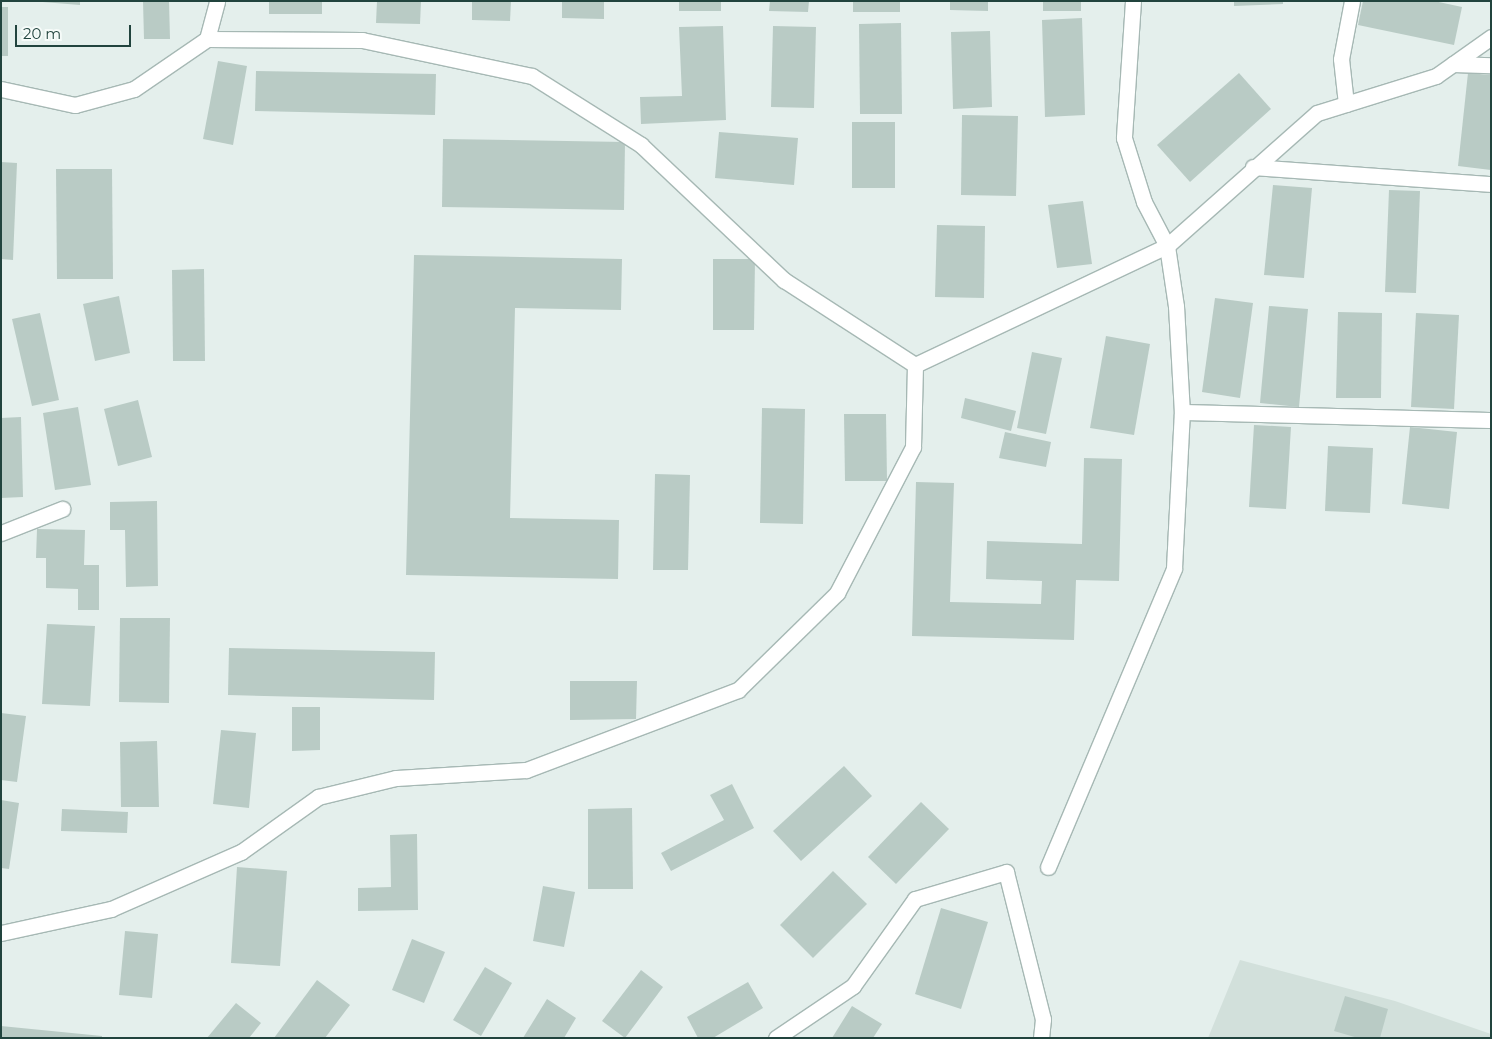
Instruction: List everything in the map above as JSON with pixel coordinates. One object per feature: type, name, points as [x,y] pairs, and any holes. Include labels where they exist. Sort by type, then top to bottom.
[{"type":"street","points":[[207,39],[217,1]]},
{"type":"street","points":[[1048,867],[1174,568],[1182,412],[1176,306],[1167,246],[1144,202],[1124,138],[1132,1]]},
{"type":"street","points":[[1346,104],[1341,58],[1352,1]]},
{"type":"street","points":[[915,365],[1167,246],[1252,167],[1316,113],[1436,76],[1491,37]]},
{"type":"street","points":[[1,88],[75,105],[134,89],[207,39],[362,40],[532,76],[641,145],[784,280],[915,365]]},
{"type":"street","points":[[1453,64],[1491,65]]},
{"type":"street","points":[[1252,167],[1491,184]]},
{"type":"street","points":[[1,933],[111,909],[241,852],[318,798],[396,778],[526,770],[738,690],[837,594],[913,447],[915,365]]},
{"type":"street","points":[[1182,412],[1491,420]]},
{"type":"street","points":[[1,534],[62,509]]},
{"type":"street","points":[[776,1038],[853,986],[915,899],[1006,872],[1042,1019],[1041,1038]]},
{"type":"shaded area","points":[[1240,960],[1395,1001],[1491,1034],[1491,1038],[1208,1038]]},
{"type":"building","points":[[30,1],[80,1],[80,5]]},
{"type":"building","points":[[143,1],[169,1],[170,39],[144,39]]},
{"type":"building","points":[[269,1],[322,1],[322,14],[269,14]]},
{"type":"building","points":[[377,1],[421,1],[420,24],[376,23]]},
{"type":"building","points":[[472,1],[511,1],[510,21],[472,20]]},
{"type":"building","points":[[562,1],[604,1],[604,19],[562,18]]},
{"type":"building","points":[[679,1],[721,1],[721,11],[679,11]]},
{"type":"building","points":[[770,1],[809,1],[808,12],[769,11]]},
{"type":"building","points":[[853,1],[900,1],[900,12],[853,12]]},
{"type":"building","points":[[950,1],[988,1],[988,11],[950,10]]},
{"type":"building","points":[[1043,1],[1081,1],[1081,11],[1043,11]]},
{"type":"building","points":[[1234,1],[1283,1],[1283,4],[1234,6]]},
{"type":"building","points":[[1363,1],[1434,1],[1462,7],[1454,45],[1358,25]]},
{"type":"building","points":[[1,7],[8,7],[8,56],[1,56]]},
{"type":"building","points":[[1082,18],[1085,115],[1045,117],[1042,20]]},
{"type":"building","points":[[901,23],[902,114],[860,114],[859,24]]},
{"type":"building","points":[[723,26],[726,120],[641,124],[640,97],[682,96],[679,27]]},
{"type":"building","points":[[773,26],[816,27],[814,108],[771,107]]},
{"type":"building","points":[[990,31],[992,107],[953,109],[951,32]]},
{"type":"building","points":[[218,61],[247,66],[233,145],[203,139]]},
{"type":"building","points":[[256,71],[436,74],[435,115],[255,111]]},
{"type":"building","points":[[1239,73],[1271,109],[1190,182],[1157,145]]},
{"type":"building","points":[[1468,73],[1491,75],[1491,170],[1458,166]]},
{"type":"building","points":[[962,115],[1018,116],[1016,196],[961,195]]},
{"type":"building","points":[[852,122],[895,122],[895,188],[852,188]]},
{"type":"building","points":[[719,132],[798,138],[794,185],[715,178]]},
{"type":"building","points":[[443,139],[625,142],[624,210],[442,207]]},
{"type":"building","points":[[1,162],[17,163],[13,260],[1,259]]},
{"type":"building","points":[[56,169],[112,169],[113,279],[57,279]]},
{"type":"building","points":[[1273,185],[1312,188],[1304,278],[1264,275]]},
{"type":"building","points":[[1389,190],[1420,191],[1416,293],[1385,292]]},
{"type":"building","points":[[1083,201],[1092,264],[1057,268],[1048,205]]},
{"type":"building","points":[[937,225],[985,226],[984,298],[935,297]]},
{"type":"building","points":[[414,255],[622,259],[621,310],[515,308],[510,518],[619,520],[618,579],[406,575]]},
{"type":"building","points":[[713,259],[755,259],[754,330],[713,330]]},
{"type":"building","points":[[204,269],[205,361],[173,361],[172,270]]},
{"type":"building","points":[[119,296],[130,353],[95,361],[83,304]]},
{"type":"building","points":[[1215,298],[1253,303],[1240,398],[1202,392]]},
{"type":"building","points":[[1269,306],[1308,309],[1299,407],[1260,403]]},
{"type":"building","points":[[1338,312],[1382,313],[1381,398],[1336,398]]},
{"type":"building","points":[[40,313],[59,400],[32,406],[12,319]]},
{"type":"building","points":[[1416,313],[1459,315],[1454,409],[1411,407]]},
{"type":"building","points":[[1106,336],[1150,344],[1134,435],[1090,428]]},
{"type":"building","points":[[1032,352],[1062,358],[1046,434],[1017,428]]},
{"type":"building","points":[[965,398],[1016,411],[1011,431],[961,418]]},
{"type":"building","points":[[138,400],[152,457],[118,466],[104,409]]},
{"type":"building","points":[[78,407],[91,485],[55,490],[43,413]]},
{"type":"building","points":[[762,408],[805,409],[803,524],[760,523]]},
{"type":"building","points":[[844,414],[886,414],[887,481],[845,481]]},
{"type":"building","points":[[21,417],[23,497],[1,498],[1,418]]},
{"type":"building","points":[[1254,425],[1291,427],[1286,509],[1249,507]]},
{"type":"building","points":[[1410,427],[1457,432],[1449,509],[1402,504]]},
{"type":"building","points":[[1005,432],[1051,442],[1046,467],[999,458]]},
{"type":"building","points":[[1328,446],[1373,448],[1370,513],[1325,511]]},
{"type":"building","points":[[1084,458],[1122,459],[1119,581],[1076,580],[1074,640],[912,636],[916,482],[954,483],[950,602],[1041,604],[1042,581],[986,579],[987,541],[1082,544]]},
{"type":"building","points":[[655,474],[690,475],[688,570],[653,570]]},
{"type":"building","points":[[157,501],[158,586],[126,587],[125,530],[110,530],[110,502]]},
{"type":"building","points":[[37,529],[85,530],[84,565],[99,565],[99,610],[78,610],[78,589],[46,588],[46,558],[36,558]]},
{"type":"building","points":[[120,618],[170,618],[169,703],[119,702]]},
{"type":"building","points":[[47,624],[95,626],[90,706],[42,704]]},
{"type":"building","points":[[229,648],[435,652],[434,700],[228,695]]},
{"type":"building","points":[[570,681],[637,681],[636,719],[570,720]]},
{"type":"building","points":[[292,707],[320,707],[320,750],[292,751]]},
{"type":"building","points":[[1,713],[26,716],[17,782],[1,780]]},
{"type":"building","points":[[221,730],[256,733],[249,808],[213,804]]},
{"type":"building","points":[[157,741],[159,807],[121,807],[120,742]]},
{"type":"building","points":[[844,766],[872,796],[801,861],[773,831]]},
{"type":"building","points":[[732,784],[754,828],[671,871],[661,853],[724,820],[710,795]]},
{"type":"building","points":[[1,800],[19,803],[9,869],[1,868]]},
{"type":"building","points":[[921,802],[949,829],[896,884],[868,857]]},
{"type":"building","points":[[632,808],[633,889],[588,889],[588,809]]},
{"type":"building","points":[[62,809],[128,812],[127,833],[61,831]]},
{"type":"building","points":[[417,834],[418,910],[358,911],[358,888],[391,887],[390,835]]},
{"type":"building","points":[[237,867],[287,871],[280,966],[231,963]]},
{"type":"building","points":[[833,871],[867,904],[813,958],[780,925]]},
{"type":"building","points":[[543,886],[575,892],[564,947],[533,941]]},
{"type":"building","points":[[941,908],[988,922],[961,1009],[915,994]]},
{"type":"building","points":[[125,931],[158,934],[152,998],[119,995]]},
{"type":"building","points":[[412,939],[445,952],[424,1003],[392,990]]},
{"type":"building","points":[[485,967],[512,983],[481,1036],[453,1020]]},
{"type":"building","points":[[641,970],[663,987],[625,1038],[602,1021]]},
{"type":"building","points":[[317,980],[350,1005],[325,1038],[274,1038]]},
{"type":"building","points":[[748,982],[763,1008],[713,1038],[698,1038],[687,1017]]},
{"type":"building","points":[[1345,996],[1388,1009],[1380,1038],[1358,1038],[1334,1031]]},
{"type":"building","points":[[547,999],[576,1018],[564,1038],[523,1038]]},
{"type":"building","points":[[236,1003],[261,1023],[249,1038],[207,1038]]},
{"type":"building","points":[[852,1006],[882,1024],[873,1038],[832,1038]]},
{"type":"building","points":[[1,1026],[102,1036],[102,1038],[1,1038]]}]
